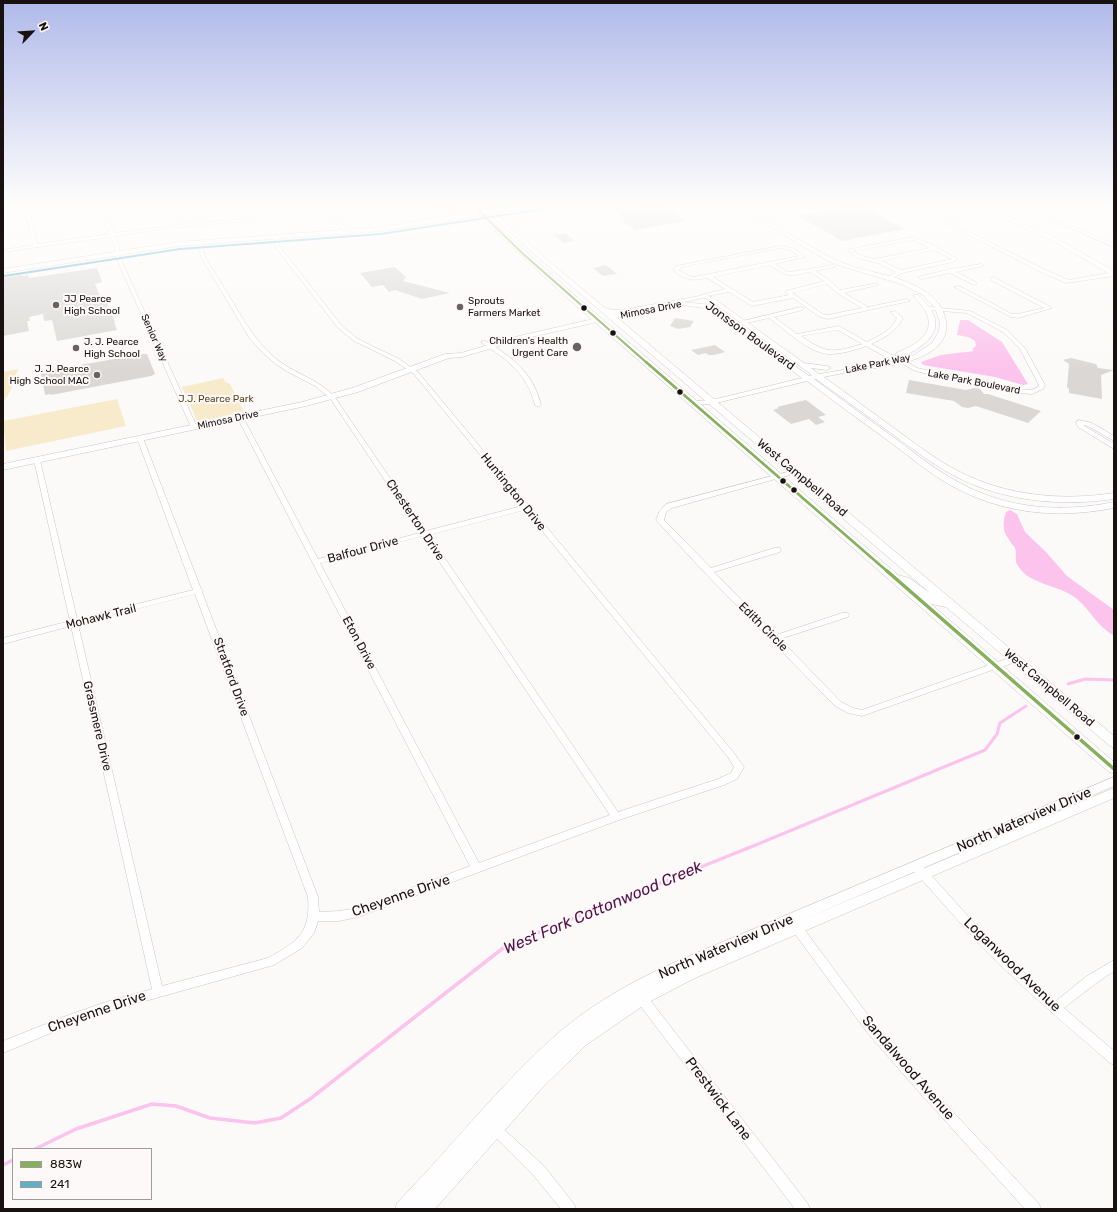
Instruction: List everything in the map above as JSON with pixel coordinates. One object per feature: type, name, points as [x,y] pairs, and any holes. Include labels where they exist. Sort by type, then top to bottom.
[{"type":"main road","points":[[3,267],[49,261]]},
{"type":"main road","points":[[3,271],[63,261]]},
{"type":"main road","name":"West Campbell Road","points":[[531,261],[571,297],[603,318]]},
{"type":"main road","name":"West Campbell Road","points":[[546,261],[648,364],[1114,769]]},
{"type":"main road","points":[[603,318],[613,312],[629,313]]},
{"type":"main road","points":[[603,318],[624,327],[625,318],[629,313]]},
{"type":"main road","name":"West Campbell Road","points":[[612,317],[1114,743]]},
{"type":"main road","points":[[603,318],[612,317]]},
{"type":"main road","points":[[638,355],[660,358]]},
{"type":"main road","points":[[648,364],[670,366]]},
{"type":"main road","points":[[893,577],[911,582],[936,603],[949,603]]},
{"type":"street","name":"Senior Way","points":[[121,261],[194,427]]},
{"type":"street","name":"Chesterton Drive","points":[[205,261],[252,338],[262,349],[278,364],[319,386],[332,397],[616,817]]},
{"type":"street","name":"Huntington Drive","points":[[288,261],[340,327],[356,340],[397,360],[412,370],[731,755],[738,767]]},
{"type":"street","points":[[709,261],[681,266],[676,269],[690,278],[789,261]]},
{"type":"street","points":[[821,261],[833,266],[877,278],[901,287],[919,298],[930,309]]},
{"type":"street","points":[[832,261],[845,266],[895,275],[950,261]]},
{"type":"street","points":[[874,261],[880,262],[895,275],[922,292],[940,309]]},
{"type":"street","points":[[1022,261],[1068,282],[1114,273]]},
{"type":"street","points":[[1092,261],[1114,273]]},
{"type":"street","points":[[771,264],[785,273],[790,274],[833,266]]},
{"type":"street","points":[[938,264],[974,283]]},
{"type":"street","points":[[921,277],[981,265]]},
{"type":"street","points":[[812,271],[839,292],[867,309]]},
{"type":"street","points":[[708,276],[752,304],[792,296]]},
{"type":"street","points":[[958,287],[1011,315],[1018,316],[1048,309],[1048,307],[993,279]]},
{"type":"street","points":[[828,282],[788,292],[822,316],[828,317],[907,301]]},
{"type":"street","points":[[839,292],[876,284]]},
{"type":"street","points":[[702,298],[729,290]]},
{"type":"street","points":[[710,298],[736,293]]},
{"type":"street","name":"Mimosa Drive","points":[[662,306],[684,304],[702,298]]},
{"type":"street","name":"Mimosa Drive","points":[[612,317],[702,298],[710,298]]},
{"type":"street","name":"Jonsson Boulevard","points":[[702,298],[711,307],[751,336],[946,468],[988,486],[1029,496],[1078,500],[1114,496]]},
{"type":"street","name":"Jonsson Boulevard","points":[[710,298],[801,364],[810,375],[935,472],[958,486],[984,498],[1025,509],[1070,512],[1094,510],[1114,505]]},
{"type":"street","points":[[684,304],[711,307]]},
{"type":"street","points":[[742,322],[801,309]]},
{"type":"street","name":"Lake Park Boulevard","points":[[902,361],[915,369],[925,372],[988,382],[1019,391],[1032,392],[1041,388],[1042,385],[1024,352],[1011,336],[973,314],[957,310],[930,309]]},
{"type":"street","name":"Lake Park Way","points":[[810,375],[827,368],[895,357],[914,349],[926,339],[933,324],[933,317],[930,309]]},
{"type":"street","name":"Lake Park Way","points":[[692,402],[810,375],[902,361],[925,352],[938,340],[943,322],[940,309]]},
{"type":"street","points":[[770,316],[819,350],[826,352],[868,344],[896,326],[900,318],[893,312]]},
{"type":"street","name":"Mimosa Drive","points":[[487,344],[603,318]]},
{"type":"street","name":"Mimosa Drive","points":[[3,467],[332,397],[412,370],[448,356],[462,355],[487,344],[529,331],[587,319],[603,318]]},
{"type":"street","points":[[798,335],[839,328],[888,356],[895,357],[902,361]]},
{"type":"street","points":[[529,331],[537,333]]},
{"type":"street","points":[[751,336],[760,334]]},
{"type":"street","points":[[487,344],[507,357],[525,374],[536,395],[538,404]]},
{"type":"street","points":[[801,364],[827,368]]},
{"type":"street","name":"Eton Drive","points":[[240,417],[477,869]]},
{"type":"street","points":[[1114,439],[1090,424],[1079,422],[1080,426],[1114,447]]},
{"type":"street","name":"Stratford Drive","points":[[140,438],[199,591],[313,897],[315,917]]},
{"type":"street","points":[[1105,441],[1114,439]]},
{"type":"street","name":"Grassmere Drive","points":[[37,460],[158,992]]},
{"type":"street","points":[[935,472],[946,468]]},
{"type":"street","name":"Edith Circle","points":[[795,472],[669,506],[664,510],[660,520],[838,704],[851,711],[862,713],[1015,659]]},
{"type":"street","name":"Balfour Drive","points":[[316,562],[526,507]]},
{"type":"street","points":[[708,570],[777,550]]},
{"type":"street","name":"Mohawk Trail","points":[[3,641],[199,591]]},
{"type":"street","points":[[774,638],[845,615]]},
{"type":"street","name":"Cheyenne Drive","points":[[3,1047],[66,1021],[106,1007],[270,962],[288,953],[301,942],[310,930],[315,917],[339,916],[358,912],[616,817],[734,776],[738,767]]},
{"type":"street","name":"North Waterview Drive","points":[[403,1209],[490,1124],[538,1082],[566,1053],[608,1020],[638,993],[684,977],[794,924],[920,870],[1114,781]]},
{"type":"street","name":"North Waterview Drive","points":[[920,870],[1114,793]]},
{"type":"street","name":"Loganwood Avenue","points":[[920,870],[996,953],[1114,1060]]},
{"type":"street","name":"Sandalwood Avenue","points":[[794,924],[870,1027],[923,1088],[1034,1209]]},
{"type":"street","points":[[1055,1008],[1091,980],[1114,965]]},
{"type":"street","name":"Prestwick Lane","points":[[638,993],[802,1209]]},
{"type":"street","points":[[490,1124],[539,1171],[569,1209]]},
{"type":"street","name":"North Waterview Drive","points":[[424,1209],[490,1124]]},
{"type":"green space","points":[[18,369],[11,390],[3,403],[3,372]]},
{"type":"green space","name":"J.J. Pearce Park","points":[[223,378],[225,382],[230,384],[244,412],[197,421],[182,387]]},
{"type":"green space","points":[[117,399],[126,426],[6,451],[3,421]]},
{"type":"shaded area","points":[[960,320],[968,320],[1002,342],[1028,384],[1023,385],[995,377],[923,365],[921,362],[941,355],[974,351],[972,349],[976,346],[975,341],[968,337],[957,335]]},
{"type":"shaded area","points":[[1010,510],[1017,514],[1025,532],[1046,552],[1067,576],[1114,610],[1114,636],[1098,623],[1086,608],[1070,594],[1037,581],[1023,572],[1017,564],[1015,548],[1006,535],[1004,529],[1006,512]]},
{"type":"building","points":[[606,265],[617,274],[603,276],[593,268]]},
{"type":"building","points":[[395,267],[406,277],[403,281],[450,293],[422,299],[395,290],[389,292],[383,285],[372,287],[360,273]]},
{"type":"building","name":"JJ Pearce High School","points":[[97,268],[102,282],[95,284],[103,304],[107,303],[117,330],[57,341],[52,320],[44,321],[43,314],[29,317],[30,321],[27,321],[29,331],[3,336],[3,278],[28,275],[29,278]]},
{"type":"building","points":[[675,318],[694,321],[690,327],[678,329],[670,326]]},
{"type":"building","points":[[715,345],[725,352],[714,355],[708,355],[706,353],[698,355],[691,350]]},
{"type":"building","name":"J. J. Pearce High School MAC","points":[[147,354],[155,374],[151,376],[45,395],[41,374],[47,373],[46,371]]},
{"type":"building","points":[[1071,358],[1096,364],[1098,368],[1114,370],[1101,375],[1102,399],[1069,393],[1069,389],[1067,387],[1069,364],[1063,360]]},
{"type":"building","points":[[909,380],[966,390],[974,388],[980,389],[984,394],[1041,411],[1028,423],[976,406],[968,408],[962,407],[954,401],[906,393]]},
{"type":"building","points":[[806,400],[826,415],[818,417],[825,422],[816,425],[809,419],[791,424],[773,410],[779,408],[777,407]]},
{"type":"waterway","name":"West Fork Cottonwood Creek","points":[[1068,684],[1085,679],[1114,680]]},
{"type":"waterway","name":"West Fork Cottonwood Creek","points":[[746,849],[985,750],[997,734],[1000,723],[1026,706]]},
{"type":"waterway","name":"West Fork Cottonwood Creek","points":[[37,1148],[76,1129],[152,1104],[176,1106],[210,1118],[255,1123],[281,1118],[310,1099],[507,945],[748,848]]},
{"type":"waterway","name":"West Fork Cottonwood Creek","points":[[3,1165],[12,1160]]},
{"type":"transit line","name":"241","points":[[4,276],[105,261]]},
{"type":"transit line","name":"883W","points":[[531,261],[1114,769]]},
{"type":"place","name":"JJ Pearce High School","points":[[56,305]]},
{"type":"place","name":"Sprouts Farmers Market","points":[[460,307]]},
{"type":"place","name":"Children's Health Urgent Care","points":[[577,347]]},
{"type":"place","name":"J. J. Pearce High School","points":[[76,348]]},
{"type":"place","name":"J. J. Pearce High School MAC","points":[[97,375]]}]
